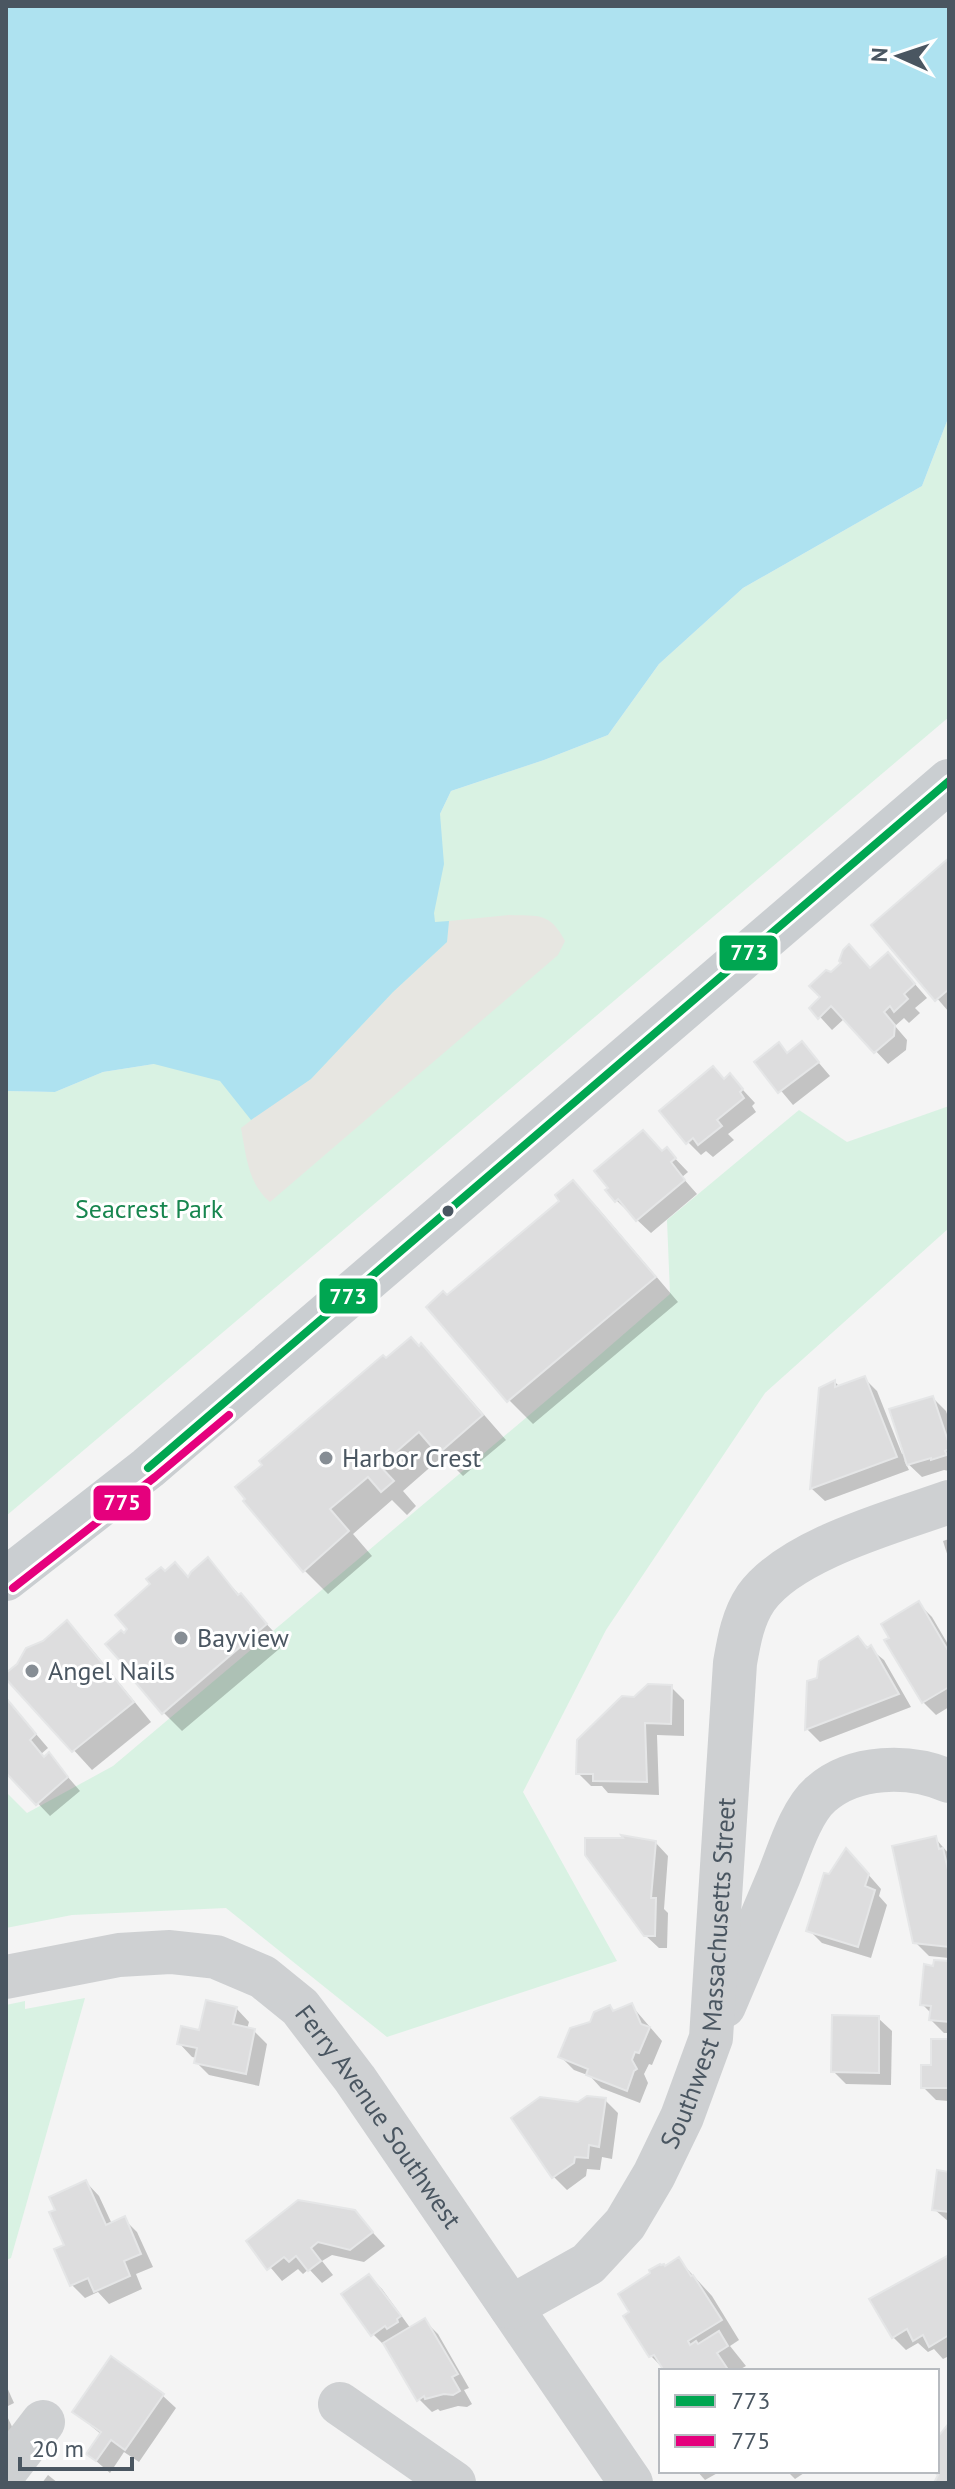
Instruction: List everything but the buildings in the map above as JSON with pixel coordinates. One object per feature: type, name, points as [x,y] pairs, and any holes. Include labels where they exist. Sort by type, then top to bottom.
[{"type":"main road","points":[[6,1579],[148,1468],[949,781]]},
{"type":"street","name":"Southwest Massachusetts Street","points":[[511,2307],[588,2264],[625,2224],[654,2175],[682,2117],[711,2038],[735,1663],[742,1627],[756,1599],[775,1577],[804,1559],[865,1532],[949,1502]]},
{"type":"street","points":[[711,2038],[800,1824],[818,1795],[843,1779],[872,1771],[906,1770],[949,1781]]},
{"type":"street","name":"Ferry Avenue Southwest","points":[[6,1977],[119,1955],[170,1952],[216,1957],[263,1977],[300,2007],[355,2079],[631,2483]]},
{"type":"street","points":[[340,2404],[454,2483]]},
{"type":"street","points":[[6,2470],[43,2422]]},
{"type":"green space","name":"Seacrest Park","points":[[949,416],[949,717],[6,1516],[6,1091],[55,1092],[103,1072],[154,1064],[440,814],[451,791],[608,735],[659,664],[743,588],[922,486]]},
{"type":"green space","points":[[949,1106],[949,1228],[765,1393],[606,1630],[523,1792],[617,1961],[387,2037],[226,1908],[72,1915],[6,1928],[6,1792],[27,1813],[113,1766],[579,1373],[670,1294],[667,1220],[799,1110],[847,1142]]},
{"type":"green space","points":[[85,1998],[11,2258],[6,2260],[6,2005],[25,2001],[25,2009]]},
{"type":"sand","points":[[509,915],[536,916],[548,920],[565,941],[558,955],[270,1202],[252,1178],[241,1128],[311,1079],[393,992],[447,942],[449,921]]},
{"type":"water","points":[[6,6],[949,6],[949,416],[922,486],[743,588],[659,664],[608,735],[451,791],[440,814],[444,864],[434,913],[435,922],[449,921],[447,942],[393,992],[311,1079],[251,1120],[220,1081],[154,1064],[103,1072],[55,1092],[6,1091]]},
{"type":"transit line","name":"773","points":[[148,1468],[949,781]]},
{"type":"transit line","name":"775","points":[[13,1588],[229,1415]]},
{"type":"place","name":"Harbor Crest","points":[[326,1458]]},
{"type":"place","name":"Bayview","points":[[181,1638]]},
{"type":"place","name":"Angel Nails","points":[[32,1671]]}]
